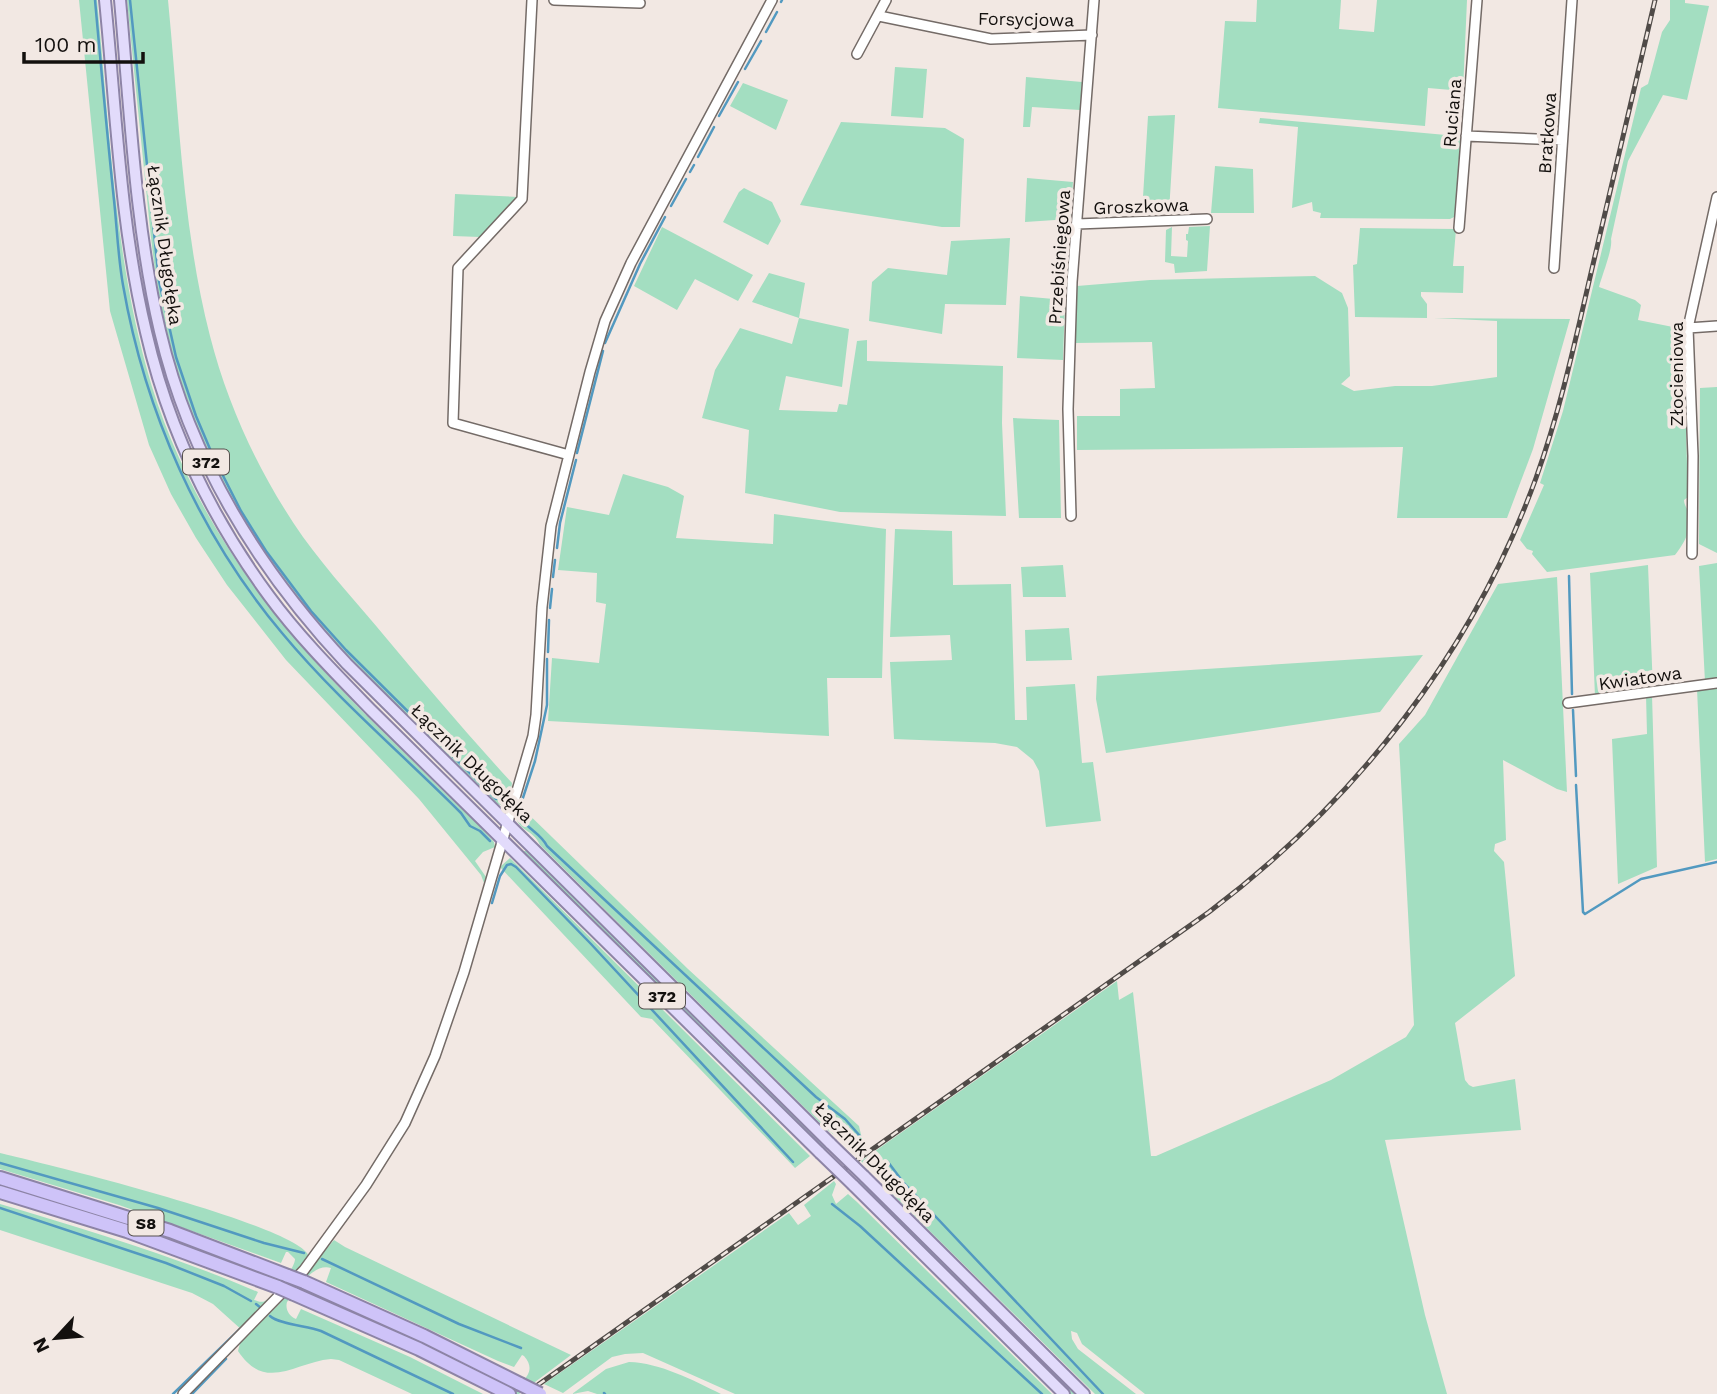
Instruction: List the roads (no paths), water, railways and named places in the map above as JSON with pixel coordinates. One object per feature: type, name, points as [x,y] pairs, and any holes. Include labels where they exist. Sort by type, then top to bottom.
[{"type":"highway","name":"S8","points":[[0,1178],[170,1231],[304,1282],[413,1331],[540,1394]]},
{"type":"highway","name":"S8","points":[[0,1192],[127,1231],[278,1287],[419,1349],[508,1393]]},
{"type":"main road","name":"Łącznik Długołęka","points":[[105,0],[137,293],[159,382],[198,478],[250,569],[301,635],[401,741],[1064,1394]]},
{"type":"main road","name":"Łącznik Długołęka","points":[[120,0],[141,218],[151,291],[174,382],[206,463],[249,541],[273,577],[313,628],[347,664],[1084,1394]]},
{"type":"street","points":[[532,0],[522,199],[458,268],[453,423],[569,455]]},
{"type":"street","points":[[554,0],[640,3]]},
{"type":"street","points":[[183,1394],[304,1270],[366,1185],[405,1123],[435,1056],[464,972],[527,757],[536,715],[542,607],[551,526],[605,321],[631,263],[772,0]]},
{"type":"street","points":[[858,54],[886,0]]},
{"type":"street","name":"Przebiśniegowa","points":[[1071,516],[1068,409],[1072,282],[1094,0]]},
{"type":"street","name":"Ruciana","points":[[1459,228],[1477,0]]},
{"type":"street","name":"Bratkowa","points":[[1554,268],[1572,0]]},
{"type":"street","name":"Forsycjowa","points":[[879,16],[991,39],[1092,35]]},
{"type":"street","points":[[1466,136],[1562,140]]},
{"type":"street","name":"Złocieniowa","points":[[1692,554],[1693,456],[1688,328],[1716,202]]},
{"type":"street","name":"Groszkowa","points":[[1077,224],[1207,219]]},
{"type":"street","points":[[1688,328],[1717,326]]},
{"type":"street","name":"Kwiatowa","points":[[1568,703],[1717,683]]},
{"type":"waterway","points":[[95,0],[123,285],[145,379],[180,470],[225,555],[282,633],[347,703],[461,813],[470,826],[490,841]]},
{"type":"waterway","points":[[130,0],[159,281],[176,357],[213,456],[241,511],[266,551],[311,611],[346,650],[496,799]]},
{"type":"waterway","points":[[766,32],[777,12]]},
{"type":"waterway","points":[[745,69],[761,41]]},
{"type":"waterway","points":[[719,116],[738,82]]},
{"type":"waterway","points":[[698,157],[714,127]]},
{"type":"waterway","points":[[690,172],[694,165]]},
{"type":"waterway","points":[[671,206],[686,179]]},
{"type":"waterway","points":[[605,343],[640,264],[665,217]]},
{"type":"waterway","points":[[577,453],[603,351]]},
{"type":"waterway","points":[[557,548],[560,523],[576,460]]},
{"type":"waterway","points":[[553,577],[555,560]]},
{"type":"waterway","points":[[1569,576],[1572,694]]},
{"type":"waterway","points":[[550,608],[552,589]]},
{"type":"waterway","points":[[548,652],[549,620]]},
{"type":"waterway","points":[[547,659],[547,705],[535,761],[518,813],[521,818],[547,846],[816,1097],[845,1119],[860,1136]]},
{"type":"waterway","points":[[1573,710],[1576,776]]},
{"type":"waterway","points":[[1576,785],[1585,914],[1641,879],[1717,862]]},
{"type":"waterway","points":[[492,903],[500,876],[507,865],[511,864],[591,944],[793,1162]]},
{"type":"waterway","points":[[888,1162],[903,1182],[1103,1394]]},
{"type":"waterway","points":[[0,1163],[304,1253]]},
{"type":"waterway","points":[[832,1204],[860,1226],[1042,1394]]},
{"type":"waterway","points":[[0,1208],[166,1263],[224,1286],[251,1301]]},
{"type":"waterway","points":[[322,1259],[459,1324],[521,1348]]},
{"type":"waterway","points":[[256,1304],[261,1308]]},
{"type":"waterway","points":[[270,1316],[286,1323],[321,1331],[453,1394]]},
{"type":"waterway","points":[[173,1394],[240,1329]]},
{"type":"waterway","points":[[192,1394],[226,1359]]},
{"type":"railway","points":[[525,1394],[1209,912],[1263,869],[1313,822],[1360,772],[1404,719],[1444,663],[1479,604],[1510,542],[1536,478],[1566,376],[1655,0]]}]
